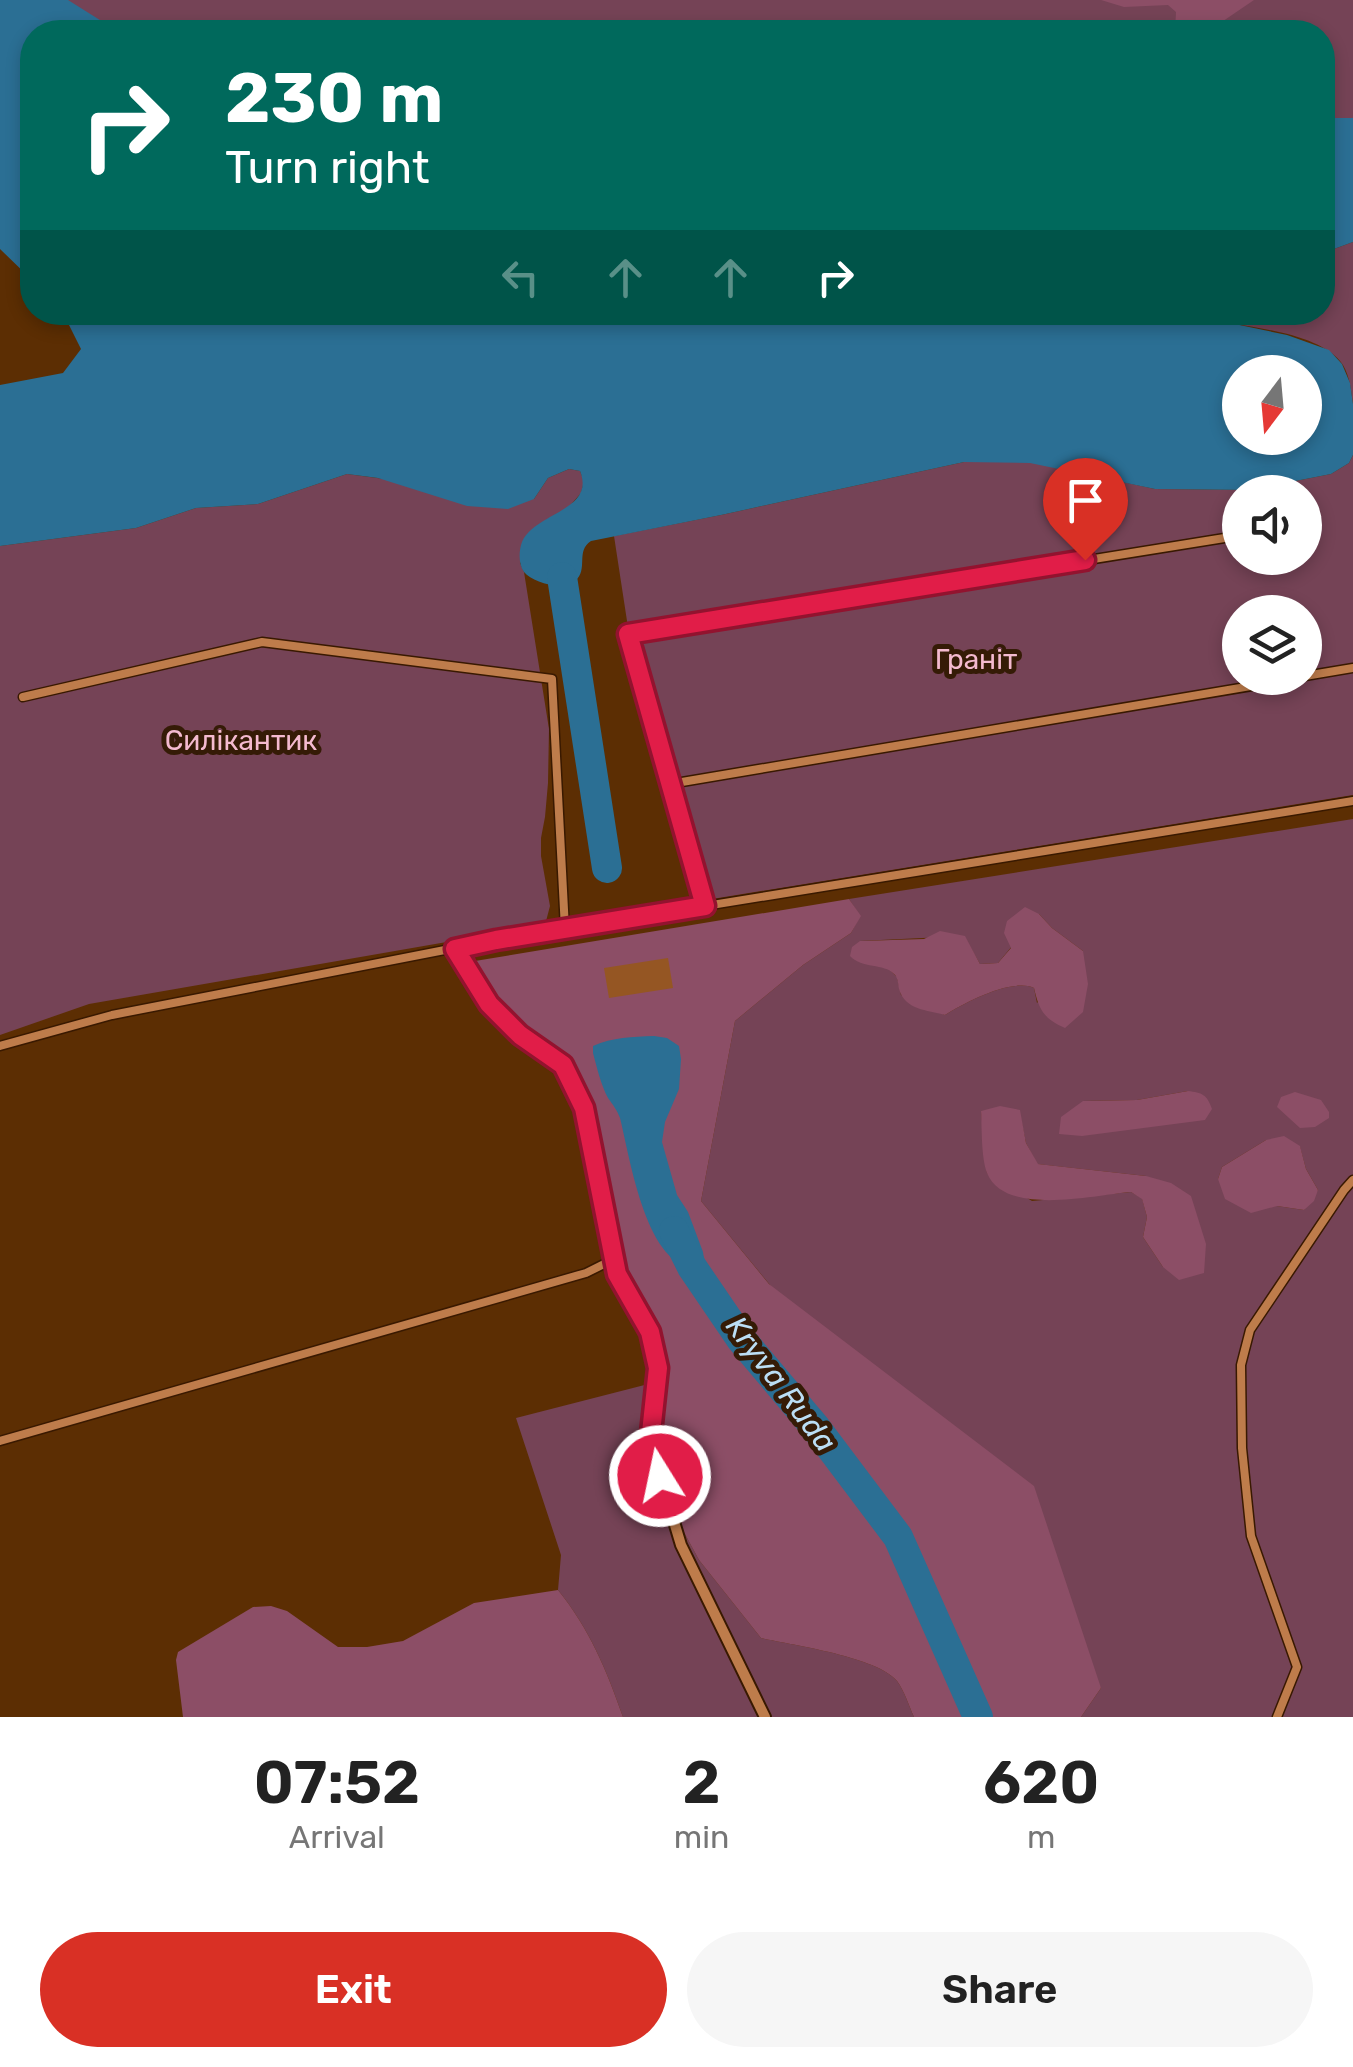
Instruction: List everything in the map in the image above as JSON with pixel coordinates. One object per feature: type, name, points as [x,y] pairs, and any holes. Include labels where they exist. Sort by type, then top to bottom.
[{"type":"street","points":[[455,949],[489,1004],[520,1035],[563,1065],[584,1108],[617,1274],[650,1332],[658,1368],[650,1442],[681,1545],[765,1717]]},
{"type":"lane","points":[[705,906],[628,634],[1222,538]]},
{"type":"lane","points":[[23,697],[262,642],[552,679],[566,929]]},
{"type":"lane","points":[[1322,673],[1353,668]]},
{"type":"lane","points":[[670,784],[1222,691]]},
{"type":"lane","points":[[0,1046],[112,1015],[455,949],[1353,801]]},
{"type":"lane","points":[[1277,1717],[1297,1667],[1250,1536],[1242,1448],[1242,1365],[1250,1330],[1353,1180]]},
{"type":"lane","points":[[0,1441],[586,1273],[614,1259]]},
{"type":"green space","points":[[0,0],[1353,0],[1353,205],[1335,213],[1335,20],[20,20],[20,84],[0,171]]},
{"type":"green space","points":[[1353,242],[1353,404],[1347,374],[1334,355],[1289,334],[1242,325],[1335,325],[1335,249]]},
{"type":"green space","name":"Граніт","points":[[1353,455],[1353,795],[700,901],[642,719],[614,536],[964,462],[1030,462],[1155,489],[1222,490],[1222,575],[1322,575],[1322,476],[1349,463]]},
{"type":"green space","name":"Силікантик","points":[[569,469],[580,471],[584,481],[581,493],[520,563],[549,729],[541,838],[550,906],[545,925],[89,1004],[0,1035],[0,546],[136,528],[196,508],[258,504],[347,474],[534,499],[548,478]]},
{"type":"green space","points":[[1353,819],[1353,1717],[1081,1717],[1101,1688],[701,1201],[735,1021],[803,965],[851,933],[860,916],[849,899]],"holes":[[[1039,914],[1083,951],[1037,1003],[1034,988],[1013,986],[976,998],[945,1015],[901,995],[897,977],[860,941],[964,936],[980,964],[998,963]],[[1188,1091],[1205,1120],[1083,1101],[1137,1100]],[[1019,1110],[1026,1143],[1037,1164],[1146,1176],[1163,1267],[1143,1237],[1147,1217],[1142,1198],[1131,1192],[1032,1201],[987,1173],[981,1111]],[[1266,1140],[1300,1147],[1318,1190],[1304,1210],[1277,1206],[1218,1179],[1222,1167]]]},
{"type":"green space","points":[[664,1380],[657,1432],[680,1525],[699,1560],[761,1638],[872,1665],[897,1681],[914,1717],[623,1717],[596,1650],[558,1590],[561,1555],[516,1418]]},
{"type":"shaded area","points":[[1101,0],[1254,0],[1225,20],[1176,20],[1176,12],[1168,5],[1124,7]]},
{"type":"shaded area","points":[[849,899],[861,916],[851,933],[803,965],[735,1021],[701,1201],[769,1284],[1034,1486],[1101,1688],[1081,1717],[914,1717],[897,1681],[872,1665],[761,1638],[699,1560],[680,1525],[658,1458],[657,1432],[667,1358],[655,1321],[622,1286],[580,1105],[560,1072],[476,980],[475,961]]},
{"type":"shaded area","points":[[1025,907],[1083,951],[1088,984],[1083,1012],[1065,1028],[1044,1013],[1034,988],[1001,989],[945,1015],[911,1005],[902,996],[894,974],[850,956],[852,947],[860,941],[924,939],[940,931],[965,936],[980,964],[998,963],[1011,948],[1004,933],[1007,921]]},
{"type":"shaded area","points":[[1188,1091],[1208,1100],[1212,1109],[1205,1120],[1082,1136],[1059,1134],[1061,1117],[1083,1101],[1137,1100]]},
{"type":"shaded area","points":[[1295,1092],[1321,1100],[1329,1118],[1315,1127],[1300,1128],[1277,1107],[1281,1097]]},
{"type":"shaded area","points":[[1000,1106],[1020,1110],[1026,1143],[1038,1164],[1146,1176],[1171,1183],[1191,1196],[1206,1244],[1204,1273],[1179,1280],[1163,1267],[1143,1237],[1147,1217],[1142,1199],[1131,1192],[1052,1200],[1012,1195],[997,1187],[985,1166],[981,1111]]},
{"type":"shaded area","points":[[1284,1136],[1300,1146],[1306,1169],[1318,1190],[1314,1201],[1304,1210],[1277,1206],[1251,1213],[1225,1199],[1218,1179],[1222,1167],[1266,1140]]},
{"type":"shaded area","points":[[558,1590],[596,1650],[623,1717],[183,1717],[178,1652],[253,1607],[271,1606],[287,1611],[338,1647],[367,1647],[403,1641],[474,1603]]},
{"type":"water","points":[[0,0],[68,0],[100,20],[20,20],[20,268],[0,249]]},
{"type":"water","points":[[1335,118],[1353,118],[1353,242],[1335,249]]},
{"type":"water","points":[[69,325],[1239,325],[1287,335],[1329,350],[1342,364],[1353,404],[1353,455],[1349,463],[1322,476],[1222,475],[1222,490],[1155,489],[1030,463],[964,462],[591,541],[584,550],[579,577],[563,585],[528,576],[522,569],[520,553],[529,532],[580,495],[580,471],[569,469],[548,478],[534,499],[508,509],[467,506],[378,478],[347,474],[258,504],[196,508],[136,528],[0,546],[0,385],[63,373],[81,349]]},
{"type":"water","points":[[654,1036],[679,1046],[679,1089],[665,1122],[662,1142],[677,1195],[703,1252],[700,1265],[682,1264],[666,1252],[654,1233],[635,1183],[620,1118],[603,1088],[593,1053],[593,1046],[608,1041]]},
{"type":"building","points":[[668,958],[673,988],[609,998],[604,968]]},
{"type":"waterway","points":[[562,577],[607,868]]},
{"type":"waterway","name":"Kryva Ruda","points":[[674,1231],[692,1267],[741,1339],[816,1428],[898,1537],[978,1717]]},
{"type":"route","points":[[660,1476],[650,1442],[658,1368],[650,1332],[617,1274],[584,1108],[563,1065],[520,1035],[489,1004],[455,949],[705,906],[628,634],[1085,560]]}]
